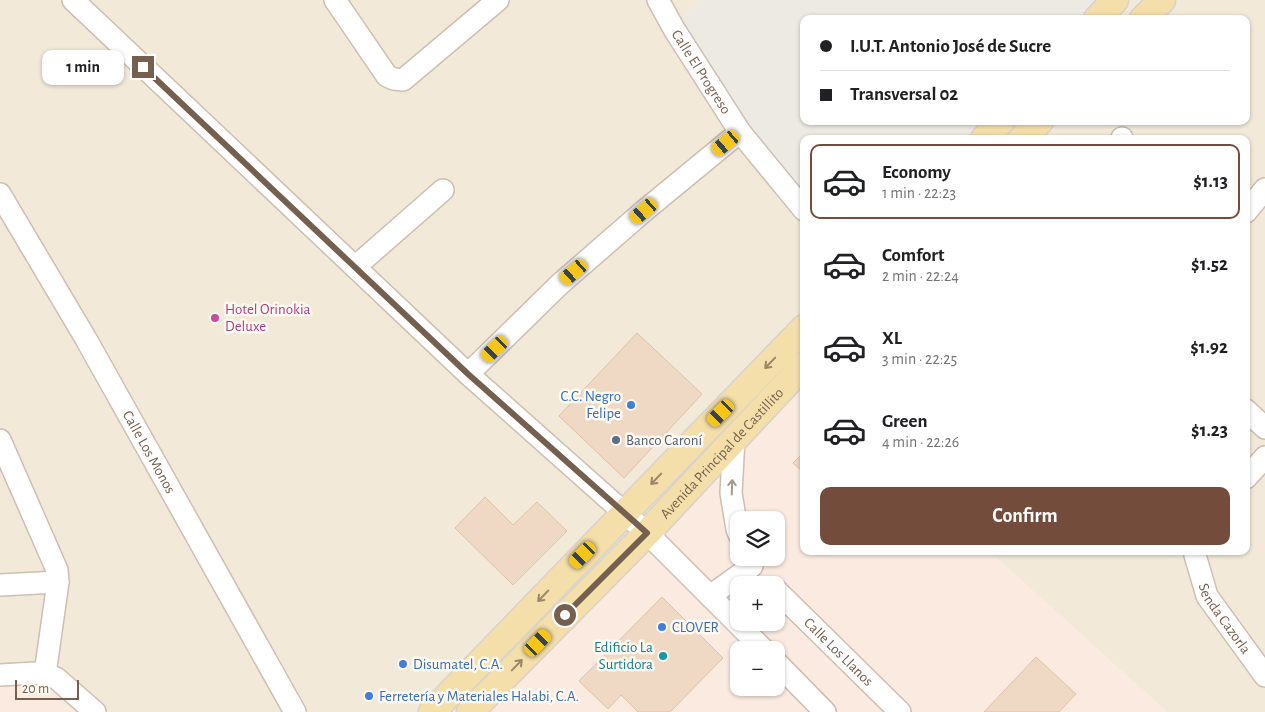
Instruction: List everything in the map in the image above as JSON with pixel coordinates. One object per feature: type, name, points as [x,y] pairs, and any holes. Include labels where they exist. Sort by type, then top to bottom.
[{"type":"main road","points":[[1101,15],[1115,0]]},
{"type":"main road","points":[[1147,15],[1162,0]]},
{"type":"main road","points":[[988,135],[997,125]]},
{"type":"main road","points":[[1026,135],[1036,125]]},
{"type":"main road","name":"Avenida Principal de Castillito","points":[[432,712],[800,332]]},
{"type":"main road","name":"Avenida Principal de Castillito","points":[[470,712],[647,533],[800,369]]},
{"type":"street","points":[[73,0],[468,374],[647,533],[755,641]]},
{"type":"street","points":[[335,0],[386,76],[403,80],[498,0]]},
{"type":"street","name":"Calle El Progreso","points":[[658,0],[674,29],[740,132],[800,205]]},
{"type":"street","points":[[468,374],[560,284],[644,211],[740,132]]},
{"type":"street","points":[[1250,207],[1265,189]]},
{"type":"street","points":[[355,268],[443,190]]},
{"type":"street","name":"Calle Los Monos","points":[[0,194],[86,339],[295,712]]},
{"type":"street","points":[[1250,414],[1265,428]]},
{"type":"street","points":[[734,439],[731,493],[734,511]]},
{"type":"street","points":[[0,440],[57,570],[58,582],[40,674]]},
{"type":"street","points":[[1250,474],[1265,457]]},
{"type":"street","name":"Senda Cazorla","points":[[1196,555],[1207,596],[1265,676]]},
{"type":"street","points":[[710,596],[745,566]]},
{"type":"street","points":[[754,566],[763,576]]},
{"type":"street","points":[[0,584],[58,582]]},
{"type":"street","name":"Calle Los Llanos","points":[[785,599],[900,712]]},
{"type":"street","points":[[785,671],[826,712]]},
{"type":"street","points":[[0,675],[40,674],[56,678],[94,712]]},
{"type":"shaded area","points":[[0,0],[700,0],[675,27],[800,201],[800,369],[470,712],[95,712],[0,675]]},
{"type":"shaded area","points":[[700,0],[1117,0],[1103,15],[800,15],[800,125],[998,125],[989,135],[800,135],[800,201],[675,27]]},
{"type":"shaded area","points":[[1117,0],[1265,0],[1265,712],[1167,712],[993,555],[1250,555],[1250,135],[989,135],[998,125],[1250,125],[1250,15],[1103,15]]},
{"type":"shaded area","points":[[800,369],[800,555],[993,555],[1167,712],[470,712]]},
{"type":"shaded area","points":[[35,673],[95,712],[0,712],[0,675]]},
{"type":"building","name":"C.C. Negro Felipe","points":[[637,333],[702,394],[624,478],[559,416]]},
{"type":"building","points":[[800,456],[800,469],[793,463]]},
{"type":"building","points":[[485,497],[513,525],[537,502],[567,531],[513,585],[455,528]]},
{"type":"building","name":"Edificio La Surtidora","points":[[662,597],[723,658],[670,712],[638,712],[621,695],[608,709],[579,681]]},
{"type":"building","points":[[1036,657],[1076,694],[1059,712],[984,712]]},
{"type":"place","name":"Hotel Orinokia Deluxe","points":[[215,318]]},
{"type":"place","name":"C.C. Negro Felipe","points":[[631,405]]},
{"type":"place","name":"Banco Caroní","points":[[616,440]]},
{"type":"place","name":"CLOVER","points":[[662,627]]},
{"type":"place","name":"Edificio La Surtidora","points":[[663,656]]},
{"type":"place","name":"Disumatel, C.A.","points":[[403,664]]},
{"type":"place","name":"Ferretería y Materiales Halabi, C.A.","points":[[369,696]]},
{"type":"route","points":[[143,67],[468,374],[647,533],[565,615]]}]
